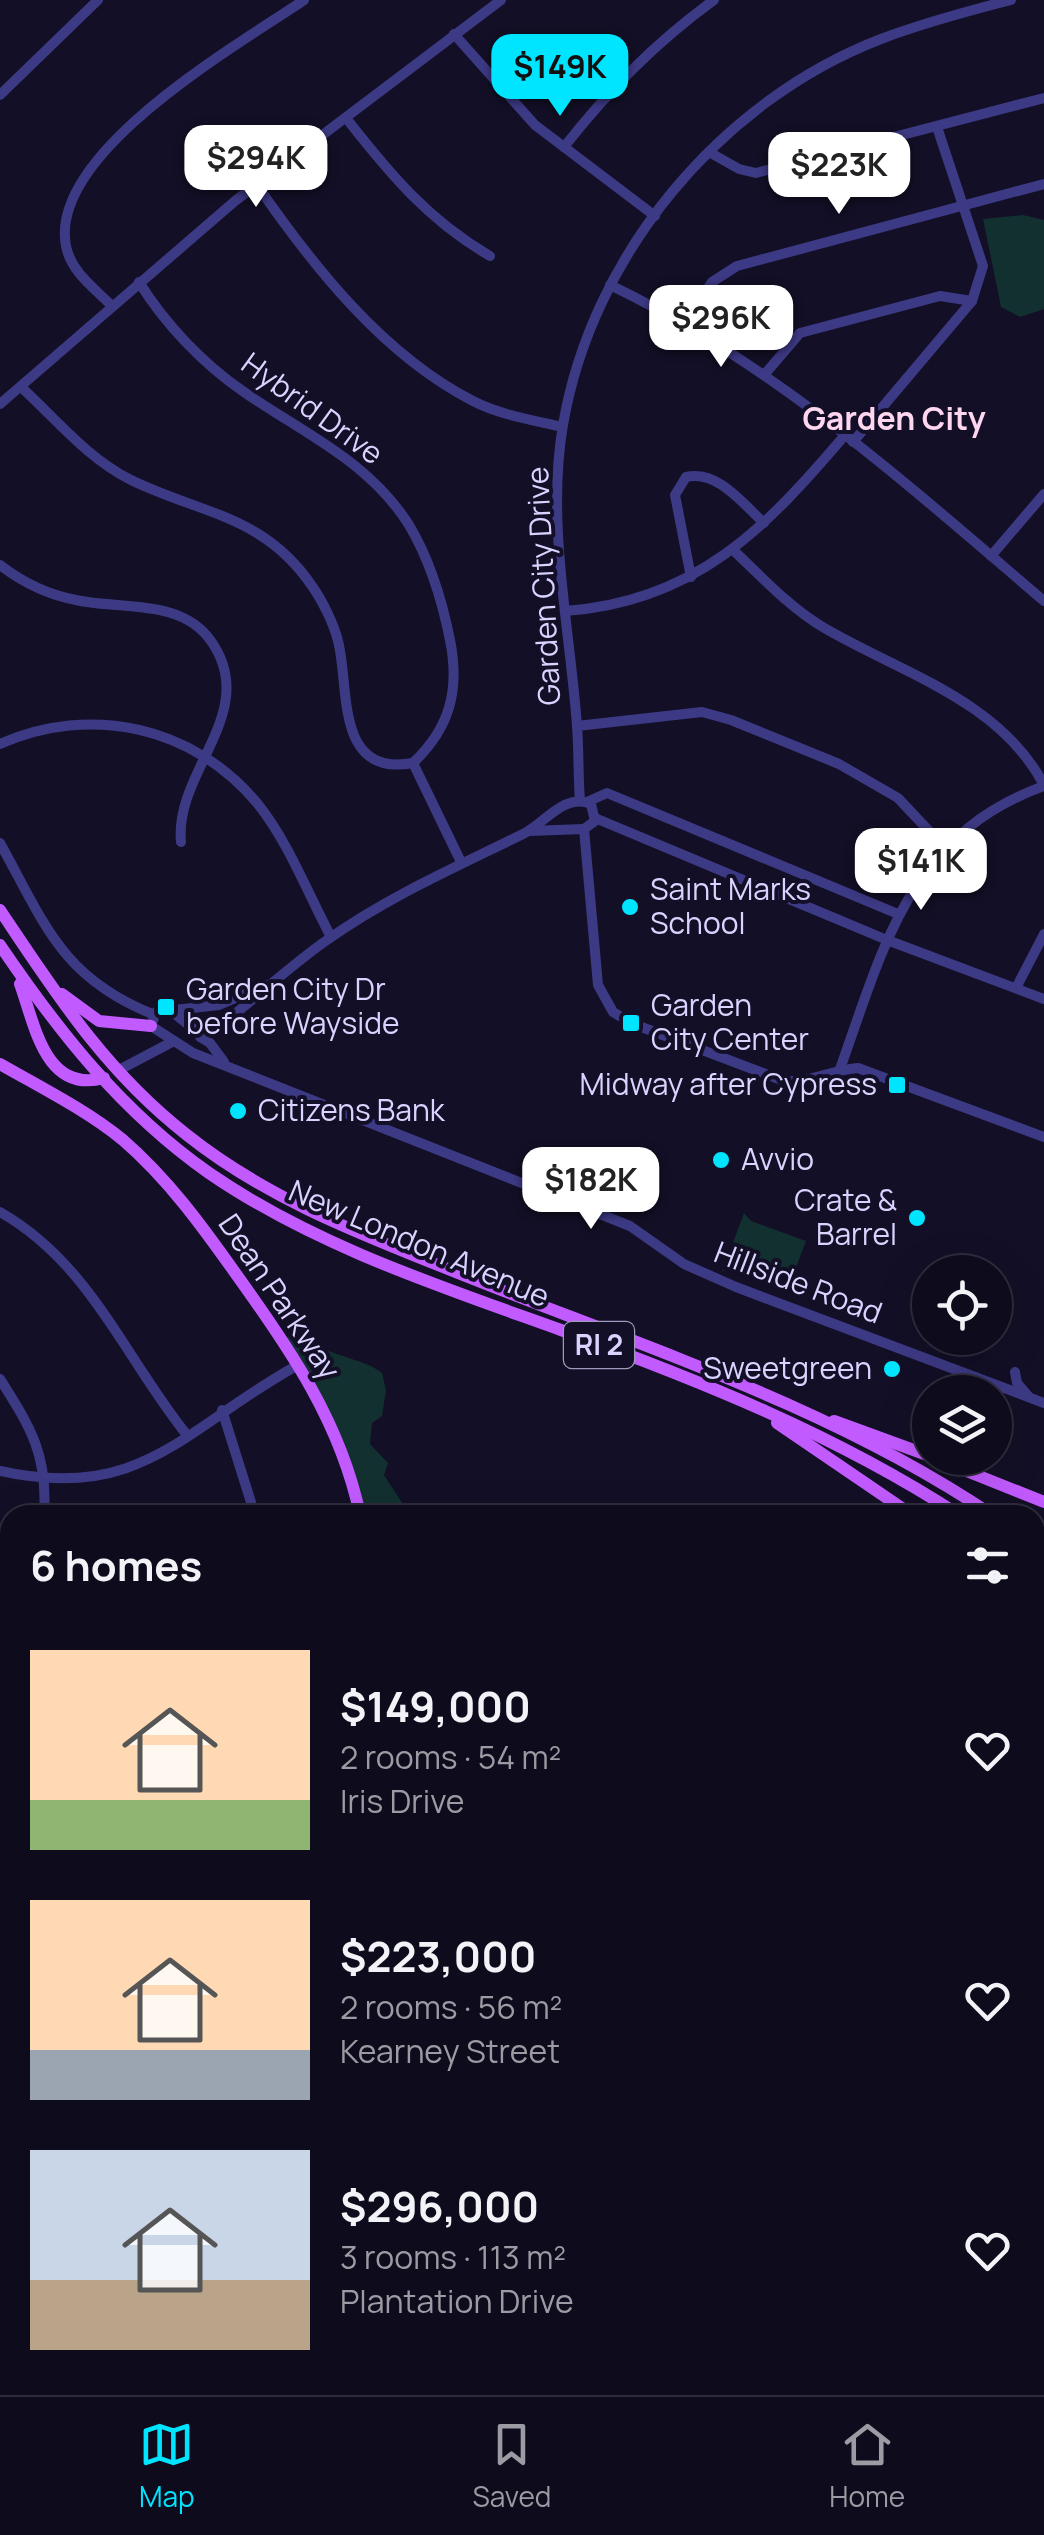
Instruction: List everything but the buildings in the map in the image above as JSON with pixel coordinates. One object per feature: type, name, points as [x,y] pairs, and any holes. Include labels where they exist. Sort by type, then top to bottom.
[{"type":"main road","name":"RI 2","points":[[0,910],[75,1024],[117,1071]]},
{"type":"main road","name":"RI 2","points":[[0,946],[54,1024],[101,1079]]},
{"type":"main road","points":[[12,963],[51,1063],[72,1079],[101,1079],[117,1071]]},
{"type":"main road","points":[[46,978],[78,1009],[99,1021],[152,1020]]},
{"type":"main road","name":"Dean Parkway","points":[[0,1064],[122,1140],[190,1210],[298,1366],[331,1421],[357,1505]]},
{"type":"main road","name":"New London Avenue","points":[[117,1071],[208,1151],[301,1208],[790,1407],[917,1470],[975,1505]]},
{"type":"main road","name":"New London Avenue","points":[[101,1079],[164,1138],[208,1172],[307,1227],[473,1300],[755,1407],[830,1440],[942,1505]]},
{"type":"main road","points":[[755,1407],[897,1505]]},
{"type":"main road","points":[[790,1407],[912,1450]]},
{"type":"main road","points":[[977,1475],[1044,1502]]},
{"type":"street","points":[[112,306],[76,270],[66,250],[68,202],[86,174],[158,104],[228,48],[304,0]]},
{"type":"street","points":[[0,404],[256,185],[500,0]]},
{"type":"street","points":[[564,147],[612,85],[714,0]]},
{"type":"street","name":"Garden City Drive","points":[[595,818],[580,803],[559,515],[562,427],[578,359],[610,286],[655,216],[709,152],[766,102],[880,40],[988,3],[1012,0]]},
{"type":"street","points":[[0,96],[93,1]]},
{"type":"street","points":[[454,34],[534,125],[655,216]]},
{"type":"street","points":[[709,152],[739,170],[756,172],[1044,98]]},
{"type":"street","points":[[346,118],[407,195],[447,231],[490,256]]},
{"type":"street","points":[[566,611],[640,600],[691,577],[733,550],[849,439],[972,300],[983,266],[937,128]]},
{"type":"street","points":[[686,322],[712,282],[737,266],[1044,184]]},
{"type":"street","points":[[256,185],[294,240],[343,296],[441,382],[475,403],[562,427]]},
{"type":"street","name":"Hybrid Drive","points":[[139,282],[166,319],[222,375],[346,456],[409,525],[433,574],[454,658],[452,705],[447,721],[436,742],[413,763]]},
{"type":"street","points":[[610,286],[686,322],[764,376],[849,439],[1044,601]]},
{"type":"street","points":[[764,376],[800,333],[940,296],[972,300]]},
{"type":"street","points":[[20,386],[58,426],[129,478],[220,511],[285,552],[313,587],[338,640],[348,726],[355,741],[379,760],[398,766],[413,763],[461,862]]},
{"type":"street","points":[[691,577],[675,495],[686,477],[714,480],[764,523]]},
{"type":"street","points":[[992,556],[1044,494]]},
{"type":"street","points":[[733,550],[819,625],[898,662],[978,713],[1033,764],[1044,785],[1008,799],[944,847],[898,914],[840,1069],[858,1068],[1044,1138]]},
{"type":"street","points":[[0,565],[37,588],[75,600],[160,610],[202,630],[221,658],[227,694],[223,719],[184,798],[179,821],[181,842]]},
{"type":"street","points":[[577,726],[702,712],[731,720],[840,764],[898,798],[944,847]]},
{"type":"street","points":[[0,744],[60,724],[117,724],[160,735],[206,758],[258,804],[331,937]]},
{"type":"street","points":[[117,1071],[223,1024],[266,985],[331,937],[461,862],[529,830],[546,815],[607,792],[898,914]]},
{"type":"street","name":"Garden City Drive","points":[[580,803],[568,816],[580,828],[604,1001],[631,1023],[784,1081],[806,1082],[840,1069]]},
{"type":"street","points":[[529,830],[580,828],[595,818],[887,940],[1044,999]]},
{"type":"street","points":[[0,843],[71,963],[102,990],[152,1020],[176,1044]]},
{"type":"street","points":[[1016,988],[1044,934]]},
{"type":"street","points":[[152,1020],[172,1012],[219,1006],[266,985]]},
{"type":"street","points":[[172,1012],[200,1029],[200,1035]]},
{"type":"street","points":[[223,1024],[223,1060]]},
{"type":"street","name":"Hillside Road","points":[[200,1035],[223,1060]]},
{"type":"street","name":"Hillside Road","points":[[176,1044],[223,1060],[398,1137],[630,1226],[684,1264],[736,1288],[1044,1402]]},
{"type":"street","points":[[0,1212],[37,1235],[72,1269],[187,1435]]},
{"type":"street","points":[[0,1472],[45,1482],[98,1479],[124,1471],[165,1453],[222,1410],[298,1366]]},
{"type":"street","points":[[1015,1372],[1017,1383],[1030,1397]]},
{"type":"street","points":[[0,1379],[40,1448],[44,1505]]},
{"type":"street","points":[[222,1410],[252,1505]]},
{"type":"green space","points":[[1023,215],[1044,220],[1044,309],[1020,317],[1001,307],[983,219]]},
{"type":"green space","points":[[744,1213],[751,1221],[806,1241],[792,1278],[743,1255],[732,1256],[721,1275]]},
{"type":"green space","points":[[293,1333],[305,1336],[329,1351],[382,1373],[386,1390],[382,1416],[372,1423],[370,1444],[388,1463],[384,1475],[404,1505],[357,1505],[350,1476],[284,1340]]},
{"type":"place","name":"Saint Marks School","points":[[630,907]]},
{"type":"place","name":"Garden City Dr before Wayside","points":[[166,1007]]},
{"type":"place","name":"Garden City Center","points":[[631,1023]]},
{"type":"place","name":"Midway after Cypress","points":[[897,1085]]},
{"type":"place","name":"Citizens Bank","points":[[238,1111]]},
{"type":"place","name":"Avvio","points":[[721,1160]]},
{"type":"place","name":"Crate & Barrel","points":[[917,1218]]},
{"type":"place","name":"Sweetgreen","points":[[892,1369]]},
{"type":"district","name":"Garden City","points":[[894,419]]}]
